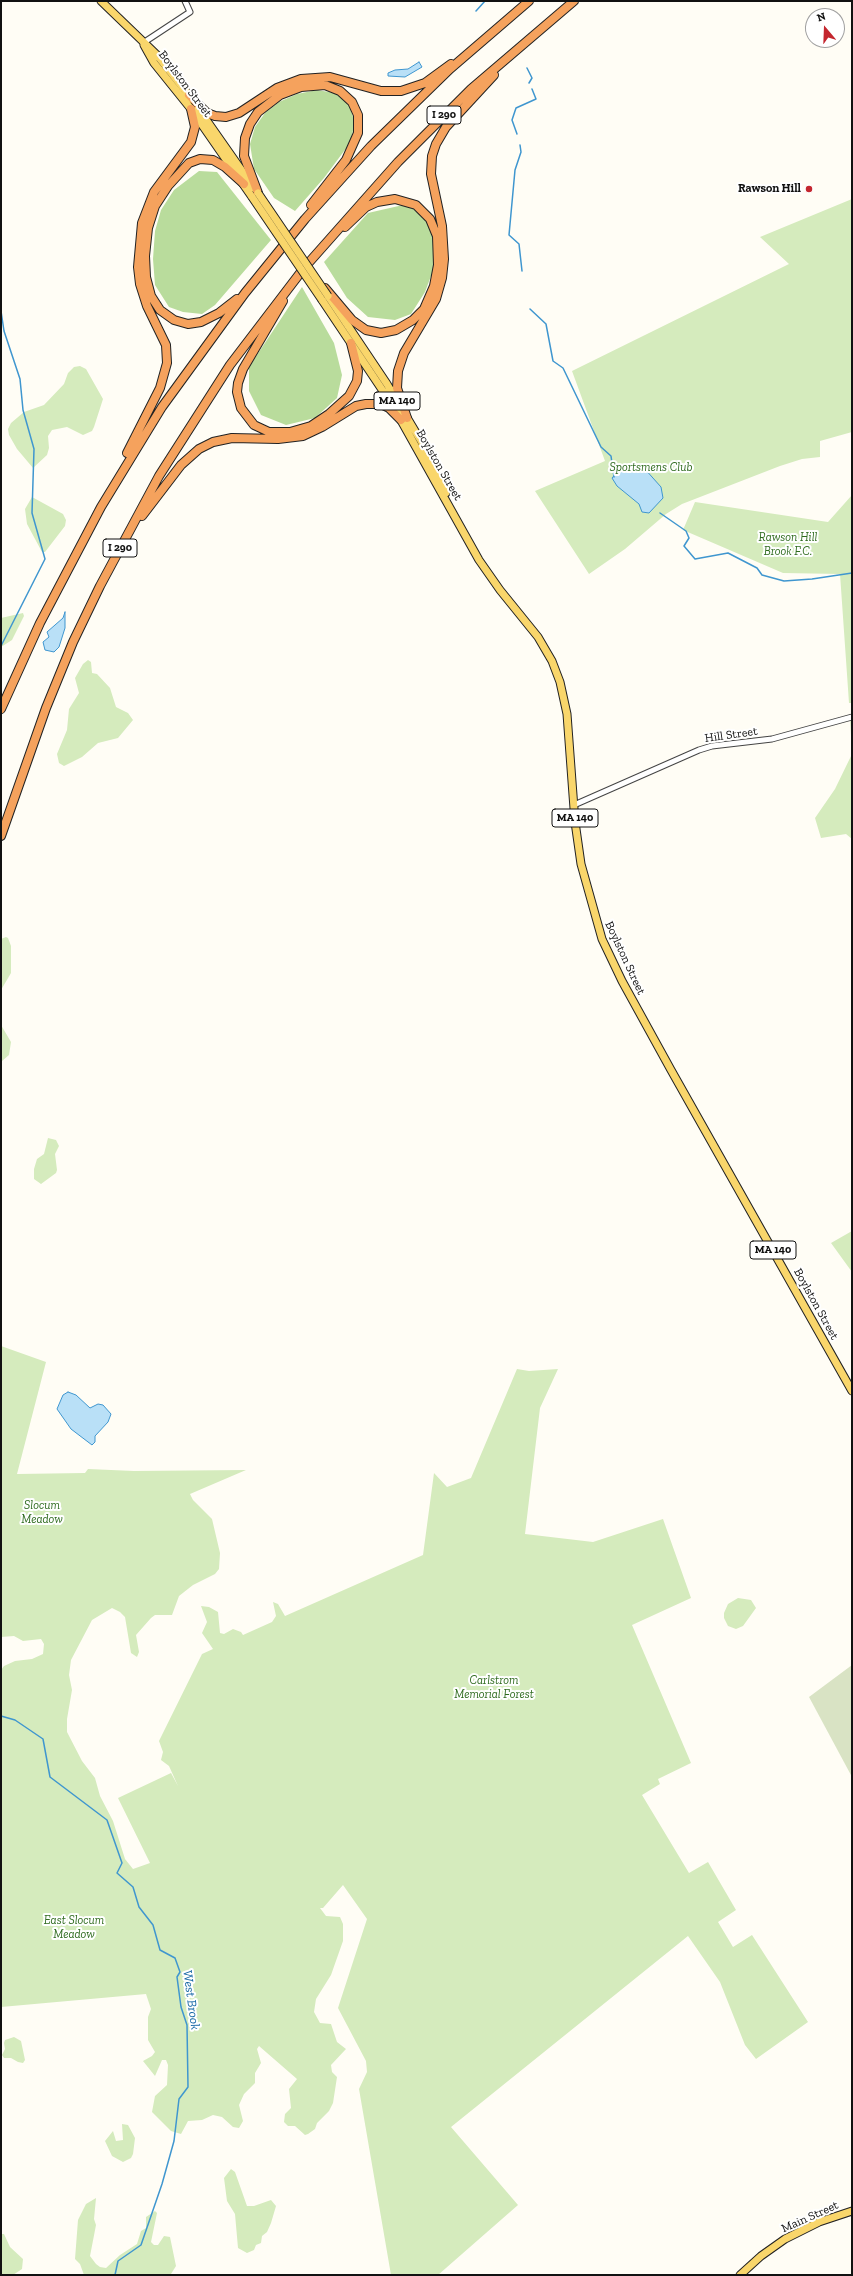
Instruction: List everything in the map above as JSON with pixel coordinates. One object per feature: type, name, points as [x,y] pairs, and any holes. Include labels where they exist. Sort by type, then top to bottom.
[{"type":"highway","name":"I 290","points":[[1,709],[40,623],[101,506],[162,407],[245,293],[292,235],[371,146],[464,57],[529,1]]},
{"type":"highway","name":"I 290","points":[[1,836],[28,754],[58,678],[80,628],[121,545],[159,476],[201,409],[254,331],[313,257],[366,195],[422,137],[471,89],[574,1]]},
{"type":"highway","points":[[404,419],[397,388],[398,371],[404,352],[436,300],[444,264],[442,226],[431,174],[432,156],[436,144],[446,127],[523,44]]},
{"type":"highway","points":[[189,95],[207,113],[226,117],[239,113],[277,88],[295,81],[326,77],[381,91],[401,91],[425,83],[442,69],[464,57]]},
{"type":"highway","points":[[255,195],[243,150],[248,128],[258,112],[280,96],[306,86],[330,86],[349,98],[358,115],[359,128],[357,139],[346,160],[309,207],[292,235]]},
{"type":"highway","points":[[101,506],[157,396],[166,372],[166,345],[147,306],[140,284],[138,267],[139,239],[147,207],[154,192],[193,137],[195,127],[191,108]]},
{"type":"highway","points":[[244,184],[225,167],[213,160],[200,159],[189,163],[168,186],[155,206],[148,228],[145,262],[147,283],[154,301],[164,314],[179,322],[194,324],[206,320],[221,312],[245,293]]},
{"type":"highway","points":[[313,257],[366,207],[388,200],[400,199],[416,205],[426,214],[434,227],[438,251],[434,286],[423,310],[404,327],[381,333],[366,330],[352,320],[327,297],[316,279]]},
{"type":"highway","points":[[297,277],[240,376],[238,398],[241,408],[248,420],[264,430],[282,433],[306,428],[324,418],[349,396],[356,386],[358,371],[352,343]]},
{"type":"highway","points":[[121,545],[181,465],[199,449],[213,442],[232,438],[278,439],[303,436],[318,430],[356,406],[366,404],[381,404],[404,419]]},
{"type":"main road","name":"MA 140","points":[[101,1],[143,42]]},
{"type":"main road","name":"Boylston Street","points":[[143,42],[160,58],[189,95],[255,195],[387,384],[404,419]]},
{"type":"main road","name":"Boylston Street","points":[[143,42],[158,69],[191,108],[244,184],[255,195],[316,279]]},
{"type":"main road","name":"Boylston Street","points":[[327,297],[352,343],[404,419],[439,478],[453,512],[481,563],[538,637],[555,667],[568,714],[574,805],[580,858],[585,883],[599,930],[614,966],[852,1391]]},
{"type":"main road","name":"Main Street","points":[[740,2275],[761,2256],[785,2239],[819,2222],[852,2211]]},
{"type":"street","points":[[143,42],[190,12],[185,1]]},
{"type":"street","name":"Hill Street","points":[[574,805],[658,766],[704,748],[772,739],[852,718]]},
{"type":"green space","points":[[317,90],[335,93],[349,104],[355,123],[350,143],[324,178],[295,211],[274,198],[254,169],[250,144],[255,127],[265,113],[279,102],[297,94]]},
{"type":"green space","points":[[199,171],[217,172],[271,240],[215,305],[202,314],[183,312],[169,307],[155,285],[153,259],[155,231],[161,210],[174,190]]},
{"type":"green space","name":"Rawson Hill","points":[[852,199],[852,432],[820,441],[820,457],[802,459],[780,466],[682,504],[666,514],[625,549],[589,574],[535,491],[605,461],[572,371],[789,264],[760,237]]},
{"type":"green space","points":[[403,205],[418,211],[430,227],[435,248],[434,268],[425,292],[411,314],[395,320],[368,317],[347,298],[324,262],[368,213]]},
{"type":"green space","points":[[302,287],[334,343],[342,375],[337,398],[315,418],[286,425],[261,415],[249,391],[249,367]]},
{"type":"green space","points":[[80,366],[86,369],[103,399],[94,427],[92,431],[83,435],[67,427],[52,430],[48,436],[49,448],[47,455],[33,468],[17,449],[9,435],[8,429],[11,423],[24,412],[44,405],[64,384],[68,373],[74,367]]},
{"type":"green space","name":"Rawson Hill Brook F.C.","points":[[852,495],[852,703],[849,703],[840,574],[783,573],[683,530],[695,502],[828,522]]},
{"type":"green space","points":[[32,497],[63,514],[66,520],[65,526],[45,552],[42,552],[27,524],[25,509]]},
{"type":"green space","points":[[23,613],[24,616],[12,640],[1,647],[1,618]]},
{"type":"green space","points":[[88,660],[91,662],[92,673],[97,674],[110,688],[116,707],[128,713],[133,720],[118,738],[98,743],[82,757],[64,766],[59,763],[57,754],[67,730],[69,709],[79,693],[75,678],[83,664]]},
{"type":"green space","points":[[852,717],[852,754],[850,718]]},
{"type":"green space","points":[[852,754],[852,839],[846,834],[821,838],[815,818],[835,789]]},
{"type":"green space","points":[[6,937],[8,938],[11,946],[11,973],[1,990],[1,939]]},
{"type":"green space","points":[[1,1025],[11,1042],[9,1055],[2,1061]]},
{"type":"green space","points":[[48,1138],[56,1140],[59,1146],[55,1154],[57,1170],[56,1173],[41,1184],[34,1179],[34,1169],[37,1159],[44,1154]]},
{"type":"green space","points":[[852,1231],[852,1272],[831,1243]]},
{"type":"green space","points":[[1,1346],[46,1362],[17,1474],[85,1473],[88,1469],[134,1471],[246,1470],[190,1494],[193,1500],[212,1519],[220,1553],[219,1569],[215,1574],[193,1585],[179,1596],[172,1615],[155,1615],[151,1618],[136,1635],[139,1652],[137,1657],[131,1653],[125,1617],[120,1612],[112,1608],[92,1620],[71,1660],[69,1675],[72,1690],[67,1719],[67,1732],[82,1761],[95,1778],[100,1796],[113,1821],[125,1859],[133,1869],[150,1863],[118,1798],[171,1773],[178,1786],[169,1766],[161,1760],[163,1752],[159,1741],[202,1654],[213,1649],[202,1633],[207,1622],[201,1606],[209,1607],[218,1612],[220,1633],[224,1634],[233,1629],[241,1632],[243,1635],[272,1622],[276,1616],[273,1602],[278,1604],[285,1616],[423,1555],[434,1473],[447,1487],[471,1478],[517,1369],[529,1371],[558,1369],[540,1408],[525,1534],[593,1542],[663,1519],[691,1598],[632,1625],[691,1763],[658,1779],[660,1784],[642,1795],[689,1873],[708,1862],[736,1910],[718,1922],[733,1947],[752,1935],[808,2022],[756,2059],[745,2045],[720,1982],[688,1936],[451,2127],[518,2205],[438,2275],[391,2275],[359,2089],[367,2072],[366,2061],[338,2008],[367,1919],[343,1885],[323,1908],[320,1908],[326,1916],[340,1917],[343,1924],[343,1941],[331,1975],[316,1999],[314,2012],[320,2023],[331,2024],[337,2042],[346,2049],[331,2065],[332,2072],[337,2077],[333,2103],[329,2111],[317,2123],[315,2129],[308,2134],[305,2135],[295,2126],[288,2126],[284,2122],[285,2114],[291,2108],[289,2089],[297,2079],[259,2046],[257,2049],[261,2063],[255,2073],[255,2083],[244,2094],[239,2105],[243,2121],[239,2128],[233,2127],[222,2117],[213,2115],[202,2120],[188,2121],[181,2134],[171,2131],[152,2112],[155,2096],[167,2085],[168,2065],[166,2060],[162,2060],[155,2076],[143,2061],[152,2056],[155,2052],[148,2040],[148,2017],[151,2009],[146,1994],[1,2007],[1,1670],[4,1666],[15,1661],[32,1659],[43,1654],[44,1644],[41,1639],[23,1641],[14,1636],[1,1637]]},
{"type":"green space","points":[[738,1598],[751,1600],[756,1608],[743,1626],[736,1629],[728,1626],[724,1618],[724,1613],[728,1604]]},
{"type":"green space","points":[[852,1665],[852,1777],[809,1697]]},
{"type":"green space","points":[[14,2037],[21,2041],[25,2060],[23,2063],[11,2058],[4,2058],[2,2055],[5,2049],[5,2040]]},
{"type":"green space","points":[[122,2124],[128,2125],[135,2138],[131,2158],[123,2162],[112,2156],[105,2141],[113,2131],[116,2141],[123,2140]]},
{"type":"green space","points":[[231,2169],[235,2172],[247,2206],[254,2206],[271,2200],[276,2206],[271,2223],[267,2232],[262,2236],[261,2243],[256,2245],[254,2250],[247,2253],[238,2248],[235,2214],[227,2201],[224,2178]]},
{"type":"green space","points":[[96,2198],[94,2219],[96,2225],[90,2256],[96,2264],[100,2267],[106,2268],[120,2255],[137,2244],[141,2231],[146,2228],[146,2217],[155,2211],[157,2213],[151,2242],[154,2245],[158,2245],[164,2236],[170,2237],[176,2266],[171,2274],[84,2275],[80,2264],[75,2259],[78,2220],[86,2204]]},
{"type":"green space","points":[[1,2234],[4,2234],[10,2247],[23,2259],[22,2269],[13,2275],[1,2275]]},
{"type":"water","points":[[419,62],[422,67],[405,77],[388,76],[388,73],[395,70],[408,69]]},
{"type":"water","points":[[644,468],[661,487],[663,498],[649,513],[642,512],[639,504],[617,486],[612,478],[620,469]]},
{"type":"water","points":[[65,612],[65,628],[59,647],[54,652],[45,650],[43,642],[49,637],[47,632],[63,618]]},
{"type":"water","points":[[68,1392],[76,1395],[90,1408],[98,1404],[103,1405],[111,1414],[108,1422],[95,1436],[95,1442],[92,1445],[71,1429],[57,1409],[63,1395]]},
{"type":"waterway","points":[[476,11],[485,1]]},
{"type":"waterway","points":[[527,68],[532,78],[529,83]]},
{"type":"waterway","points":[[517,134],[512,120],[516,108],[536,99],[532,89]]},
{"type":"waterway","points":[[520,145],[521,152],[515,170],[509,235],[519,244],[522,271]]},
{"type":"waterway","points":[[530,309],[546,324],[553,361],[563,368],[601,447],[611,456],[614,477]]},
{"type":"waterway","points":[[1,311],[4,331],[20,379],[23,410],[34,449],[32,513],[45,559],[1,646]]},
{"type":"waterway","points":[[660,513],[686,531],[689,538],[684,546],[695,559],[728,553],[757,568],[762,575],[784,581],[812,579],[852,573]]},
{"type":"waterway","name":"West Brook","points":[[1,1716],[15,1720],[43,1739],[50,1777],[107,1820],[122,1863],[117,1873],[133,1887],[139,1907],[153,1925],[160,1950],[175,1958],[180,1972],[177,1977],[181,2007],[187,2025],[188,2087],[179,2099],[174,2141],[162,2184],[141,2245],[118,2261],[115,2275]]},
{"type":"place","name":"Rawson Hill","points":[[809,189]]},
{"type":"park label","name":"Sportsmens Club","points":[[651,468]]},
{"type":"park label","name":"Slocum Meadow","points":[[42,1513]]},
{"type":"park label","name":"Carlstrom Memorial Forest","points":[[494,1688]]},
{"type":"park label","name":"East Slocum Meadow","points":[[74,1928]]}]
